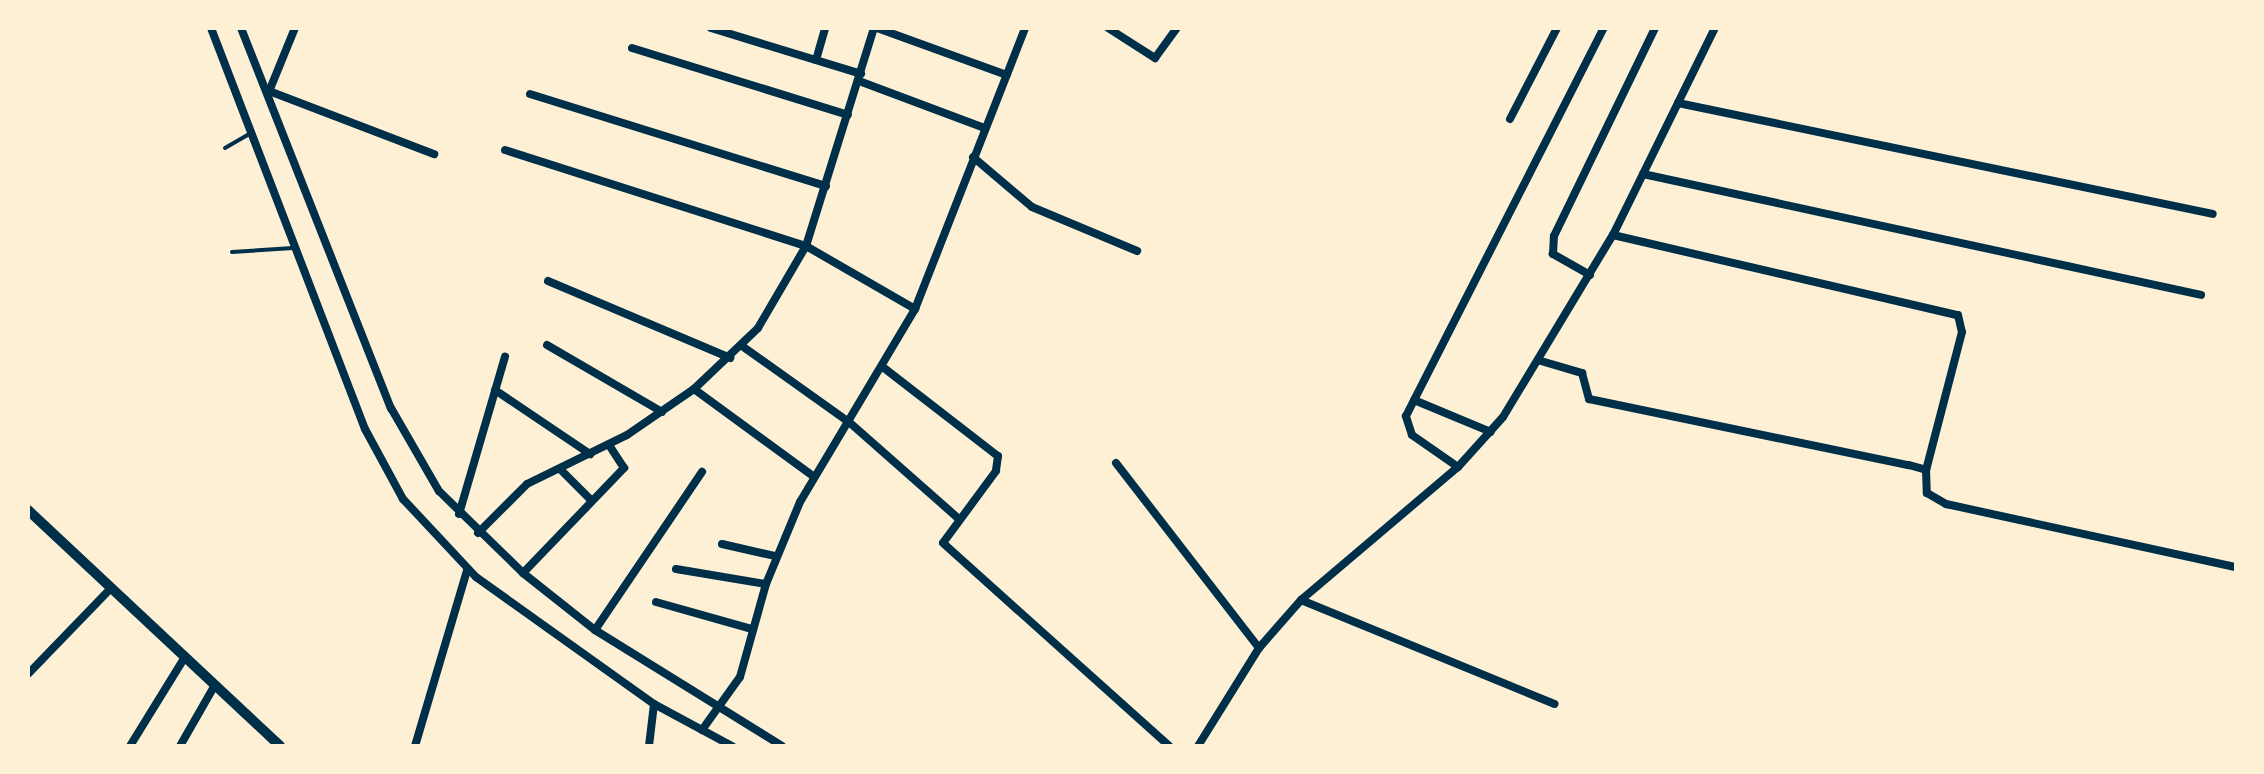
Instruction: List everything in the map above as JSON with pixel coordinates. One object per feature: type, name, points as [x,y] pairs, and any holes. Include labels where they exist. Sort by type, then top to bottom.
[{"type":"street","points":[[211,28],[293,248],[376,453],[419,520],[467,570],[654,704],[732,746]]},
{"type":"street","points":[[241,28],[398,423],[459,514],[523,573],[595,630],[723,706],[782,746]]},
{"type":"street","points":[[268,94],[295,28]]},
{"type":"street","points":[[711,28],[816,60],[985,128]]},
{"type":"street","points":[[816,60],[825,28]]},
{"type":"street","points":[[478,533],[517,491],[609,445],[662,412],[694,389],[742,346],[806,246],[876,28],[1007,75]]},
{"type":"street","points":[[702,730],[723,706],[775,556],[813,476],[884,368],[915,309],[1025,28]]},
{"type":"street","points":[[1108,28],[1155,58],[1177,28]]},
{"type":"street","points":[[1510,119],[1557,28]]},
{"type":"street","points":[[1458,467],[1406,428],[1414,400],[1604,28]]},
{"type":"street","points":[[1590,275],[1553,254],[1554,236],[1655,28]]},
{"type":"street","points":[[1198,746],[1259,648],[1301,600],[1458,467],[1491,432],[1541,361],[1613,235],[1715,28]]},
{"type":"street","points":[[632,48],[848,115]]},
{"type":"street","points":[[268,94],[434,154]]},
{"type":"street","points":[[530,94],[826,186]]},
{"type":"street","points":[[1678,103],[2213,214]]},
{"type":"street","points":[[505,150],[806,246],[915,309]]},
{"type":"street","points":[[973,157],[1032,207],[1137,251]]},
{"type":"street","points":[[1643,174],[2201,295]]},
{"type":"street","points":[[1613,235],[1958,315],[1962,332],[1926,470],[1927,493],[1946,504],[2236,567]]},
{"type":"street","points":[[548,281],[730,358]]},
{"type":"street","points":[[547,345],[662,412]]},
{"type":"street","points":[[742,346],[849,422],[958,518]]},
{"type":"street","points":[[459,514],[505,357]]},
{"type":"street","points":[[1541,361],[1582,373],[1589,399],[1926,470]]},
{"type":"street","points":[[884,368],[998,456],[996,471],[958,518],[943,543],[1169,746]]},
{"type":"street","points":[[694,389],[813,476]]},
{"type":"street","points":[[495,390],[590,454]]},
{"type":"street","points":[[1414,400],[1491,432]]},
{"type":"street","points":[[523,573],[625,467],[609,445]]},
{"type":"street","points":[[1116,463],[1259,648]]},
{"type":"street","points":[[560,469],[591,500]]},
{"type":"street","points":[[595,630],[702,472]]},
{"type":"street","points":[[28,510],[280,746]]},
{"type":"street","points":[[722,544],[775,556]]},
{"type":"street","points":[[676,569],[766,584]]},
{"type":"street","points":[[415,746],[467,570]]},
{"type":"street","points":[[28,674],[111,588]]},
{"type":"street","points":[[1301,600],[1555,704]]},
{"type":"street","points":[[656,602],[752,629]]},
{"type":"street","points":[[130,746],[185,657]]},
{"type":"street","points":[[180,746],[215,685]]},
{"type":"street","points":[[649,746],[654,704]]},
{"type":"lane","points":[[225,148],[251,133]]},
{"type":"lane","points":[[232,252],[293,248]]}]
